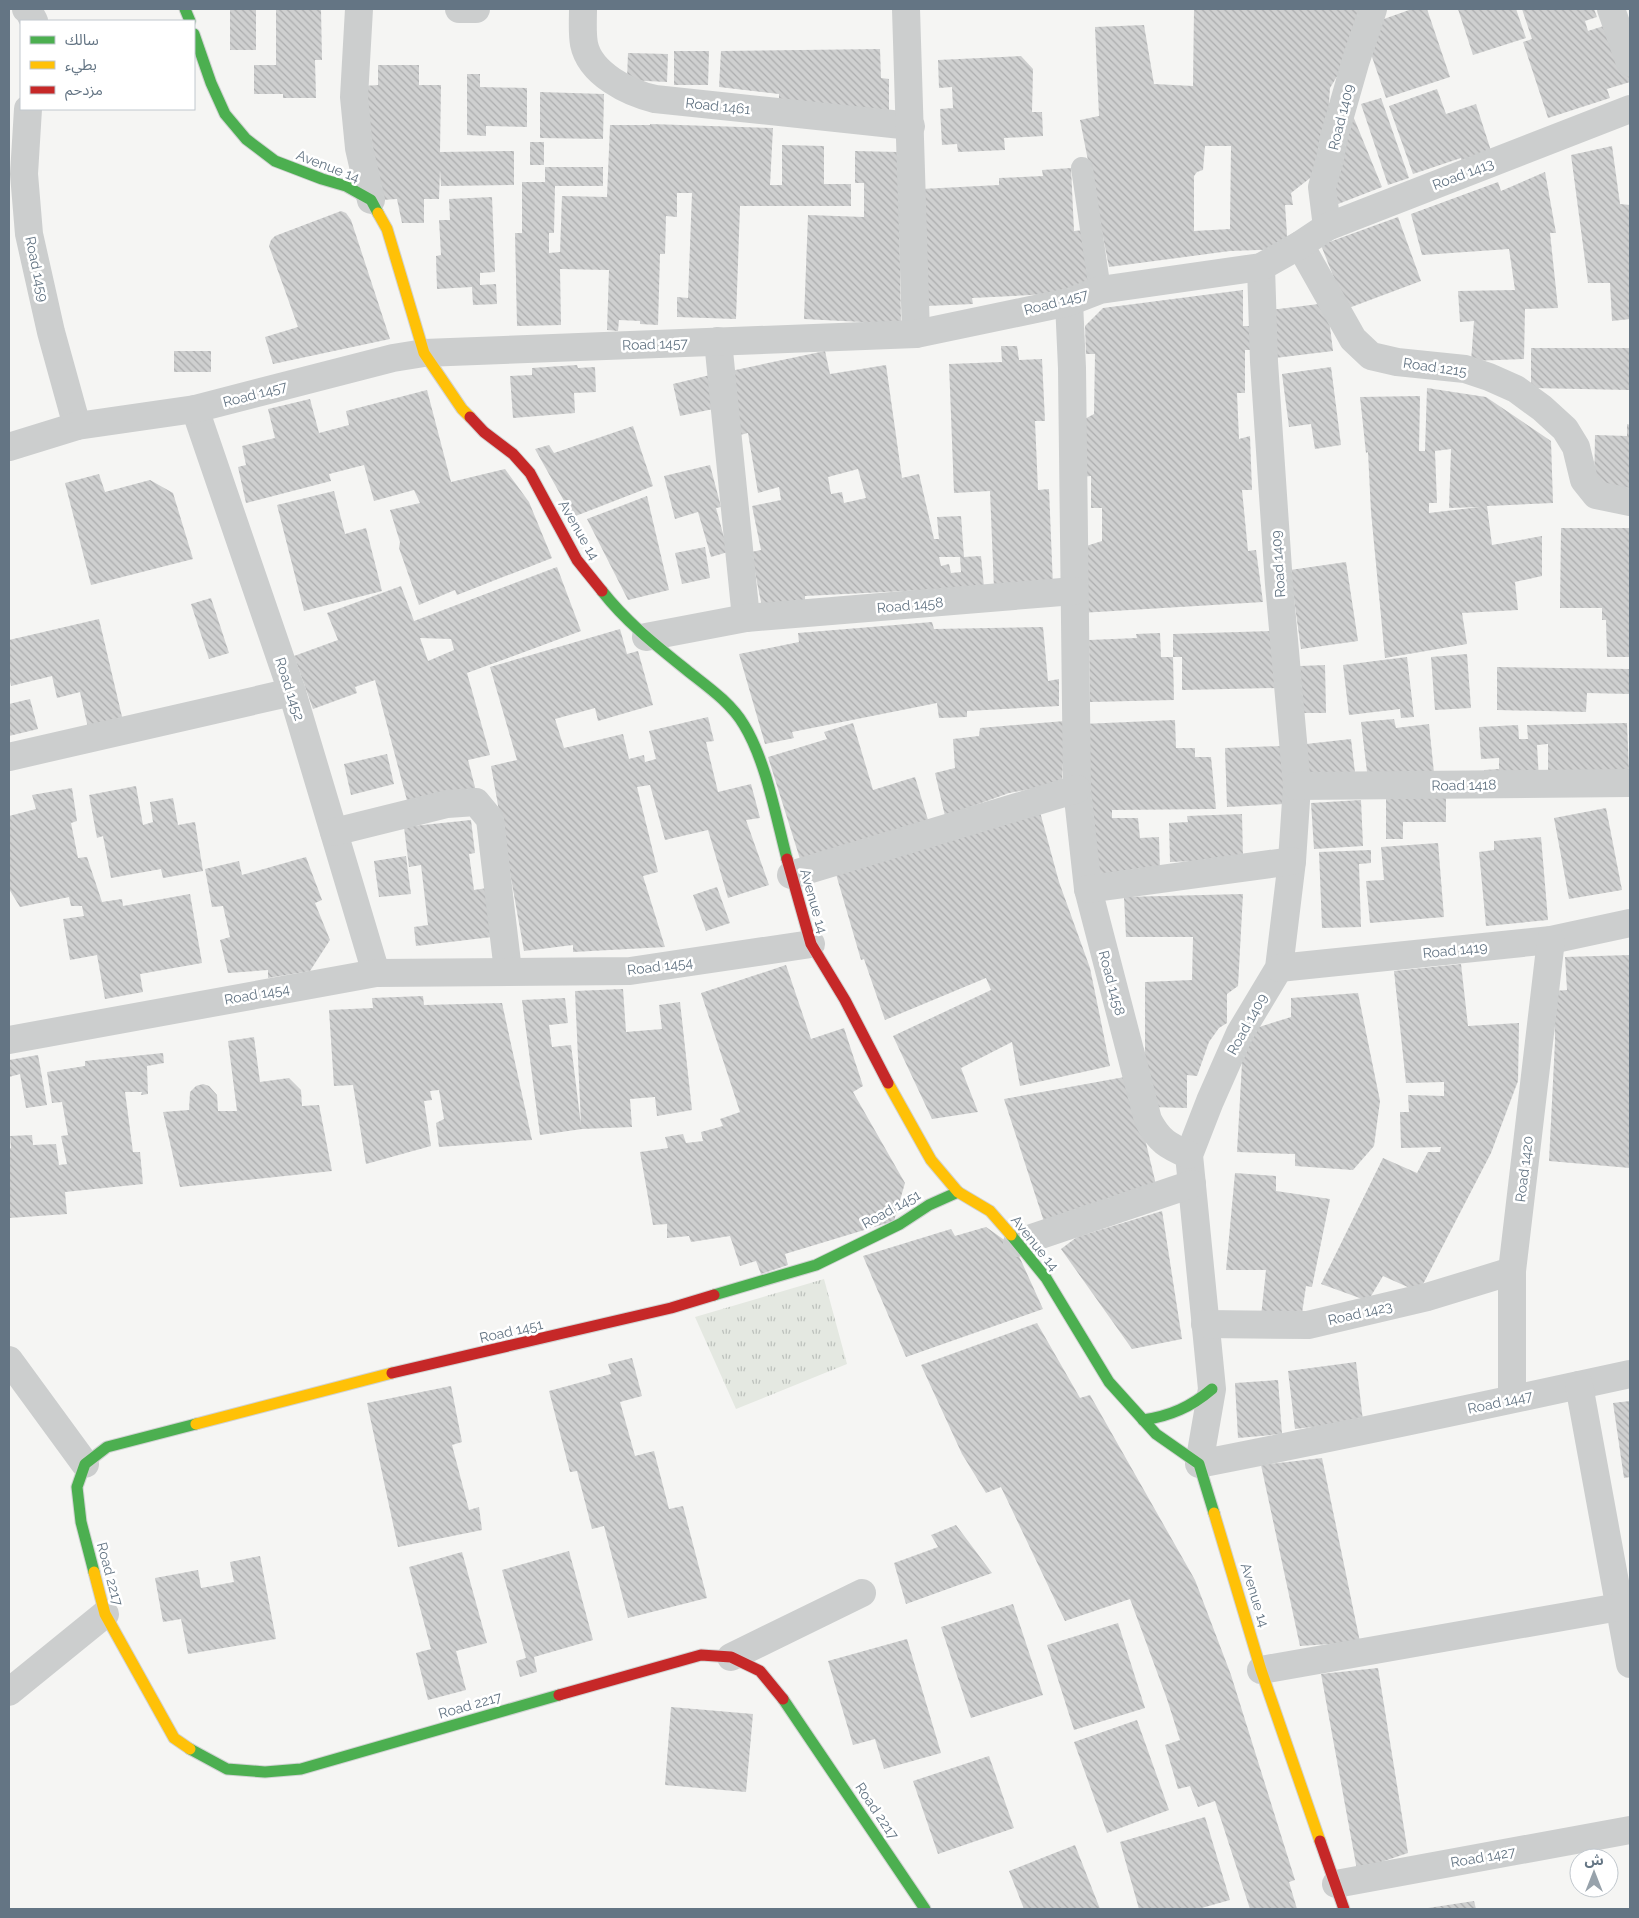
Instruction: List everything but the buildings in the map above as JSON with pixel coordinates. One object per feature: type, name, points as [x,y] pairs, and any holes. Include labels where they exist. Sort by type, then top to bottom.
[{"type":"street","points":[[359,9],[354,97],[359,148],[371,200]]},
{"type":"street","points":[[458,9],[476,9]]},
{"type":"street","name":"Road 1461","points":[[583,9],[584,45],[592,63],[618,85],[636,94],[655,99],[911,126]]},
{"type":"street","points":[[906,9],[916,334]]},
{"type":"street","name":"Road 1409","points":[[1327,226],[1322,187],[1334,136],[1373,9]]},
{"type":"street","points":[[1611,9],[1630,63]]},
{"type":"street","name":"Avenue 14","points":[[195,37],[225,114],[246,139],[275,162],[322,180],[346,186],[371,200],[387,229],[424,352],[462,409],[484,432],[513,454],[530,473],[577,560],[617,610],[646,637],[720,696],[743,723],[757,750],[811,944],[845,1000],[903,1112],[931,1160],[958,1192],[990,1212],[1046,1278],[1108,1382],[1156,1434],[1199,1464],[1262,1670],[1340,1897]]},
{"type":"street","name":"Road 1413","points":[[1300,245],[1327,226],[1630,109]]},
{"type":"street","name":"Road 1459","points":[[28,110],[24,174],[29,234],[51,332],[77,426]]},
{"type":"street","name":"Road 1457","points":[[9,447],[77,426],[195,409],[393,358],[424,352],[916,334],[1068,302],[1100,290],[1261,267],[1300,245]]},
{"type":"street","name":"Road 1215","points":[[1300,245],[1353,339],[1371,356],[1397,362],[1465,369],[1516,389],[1542,408],[1565,429],[1576,447],[1584,480],[1596,495],[1630,502]]},
{"type":"street","name":"Road 1409","points":[[1199,1464],[1212,1389],[1189,1155],[1240,1033],[1279,968],[1292,860],[1297,786],[1278,574],[1264,362],[1261,267]]},
{"type":"street","name":"Road 1458","points":[[1068,302],[1072,368],[1077,789],[1088,889],[1148,1120],[1157,1136],[1168,1146],[1189,1155]]},
{"type":"street","points":[[718,341],[746,618]]},
{"type":"street","name":"Road 1452","points":[[195,409],[292,692],[376,973]]},
{"type":"street","name":"Road 1458","points":[[646,637],[746,618],[1074,591]]},
{"type":"street","points":[[9,756],[292,692]]},
{"type":"street","name":"Road 1418","points":[[1297,786],[1630,783]]},
{"type":"street","points":[[791,875],[1077,789]]},
{"type":"street","points":[[334,832],[447,804],[476,802],[490,819],[508,971]]},
{"type":"street","points":[[1088,889],[1292,860]]},
{"type":"street","name":"Road 1419","points":[[1279,968],[1551,940],[1630,923]]},
{"type":"street","name":"Road 1420","points":[[1512,1398],[1512,1271],[1551,940]]},
{"type":"street","name":"Road 1454","points":[[9,1040],[376,973],[630,971],[811,944]]},
{"type":"street","points":[[1017,1243],[1192,1184]]},
{"type":"street","name":"Road 1451","points":[[81,1476],[106,1447],[415,1367],[671,1308],[816,1266],[900,1224],[929,1205],[958,1192]]},
{"type":"street","name":"Road 1423","points":[[1205,1324],[1308,1325],[1427,1297],[1512,1271]]},
{"type":"street","points":[[9,1360],[81,1476]]},
{"type":"street","points":[[1630,1374],[1579,1385],[1630,1664]]},
{"type":"street","name":"Road 1447","points":[[1199,1464],[1381,1428],[1512,1398],[1579,1385]]},
{"type":"street","points":[[1144,1420],[1162,1418],[1180,1412],[1197,1402],[1212,1389]]},
{"type":"street","name":"Road 2217","points":[[81,1476],[81,1522],[105,1614],[174,1738],[194,1752],[227,1769],[265,1772],[301,1769],[673,1662],[702,1655],[731,1656],[760,1671],[781,1696],[925,1909]]},
{"type":"street","points":[[731,1656],[862,1593]]},
{"type":"street","points":[[1262,1670],[1619,1607]]},
{"type":"street","points":[[9,1692],[105,1614]]},
{"type":"street","name":"Road 1427","points":[[1340,1897],[1630,1830]]},
{"type":"lane","points":[[1082,168],[1100,290]]},
{"type":"green space","points":[[824,1279],[847,1364],[736,1409],[695,1317]]},
{"type":"traffic: fast","points":[[185,9],[190,20]]},
{"type":"traffic: fast","points":[[195,37],[211,83],[225,114],[246,139],[275,161],[346,186],[371,200],[378,213]]},
{"type":"traffic: fast","points":[[602,591],[632,624],[719,696],[739,717],[752,739],[764,772],[787,859]]},
{"type":"traffic: fast","points":[[714,1295],[816,1265],[900,1224],[929,1205],[958,1192]]},
{"type":"traffic: fast","points":[[1011,1235],[1046,1278],[1109,1382],[1156,1434],[1199,1464],[1214,1513]]},
{"type":"traffic: fast","points":[[1143,1420],[1180,1410],[1212,1389]]},
{"type":"traffic: fast","points":[[94,1572],[81,1522],[77,1487],[85,1464],[107,1447],[196,1424]]},
{"type":"traffic: fast","points":[[190,1749],[227,1769],[265,1772],[301,1769],[559,1695]]},
{"type":"traffic: fast","points":[[783,1699],[925,1909]]},
{"type":"traffic: slow","points":[[378,213],[387,229],[424,353],[462,409],[470,417]]},
{"type":"traffic: slow","points":[[888,1083],[931,1160],[958,1192],[990,1211],[1011,1235]]},
{"type":"traffic: slow","points":[[196,1424],[392,1373]]},
{"type":"traffic: slow","points":[[1214,1513],[1261,1670],[1320,1841]]},
{"type":"traffic: slow","points":[[94,1572],[105,1614],[174,1738],[190,1749]]},
{"type":"traffic: jam","points":[[470,417],[484,432],[513,454],[530,473],[577,560],[602,591]]},
{"type":"traffic: jam","points":[[787,859],[811,944],[845,1000],[888,1083]]},
{"type":"traffic: jam","points":[[392,1373],[671,1308],[714,1295]]},
{"type":"traffic: jam","points":[[559,1695],[701,1655],[731,1657],[760,1671],[783,1699]]},
{"type":"traffic: jam","points":[[1320,1841],[1344,1909]]}]
